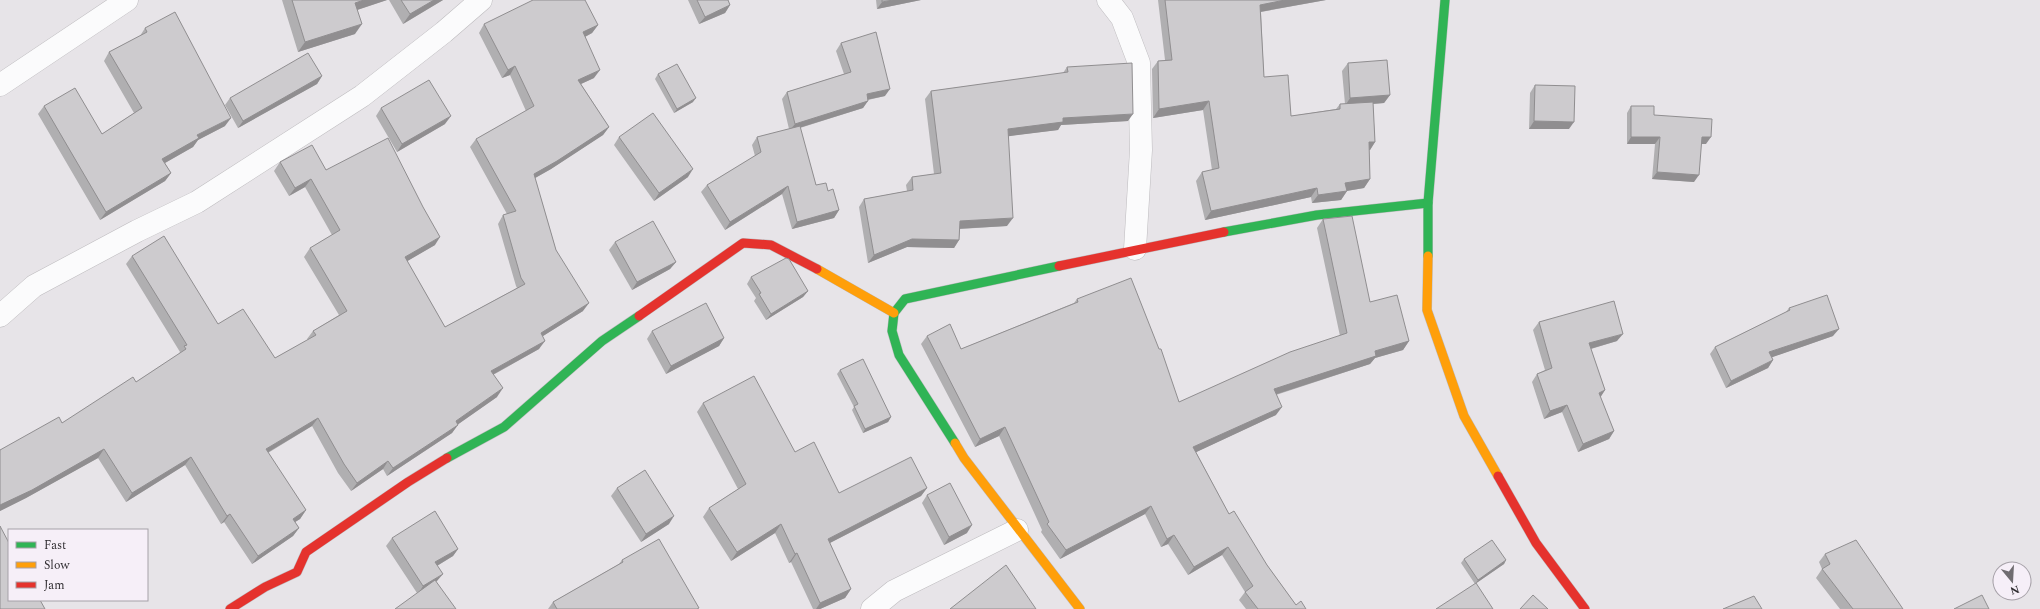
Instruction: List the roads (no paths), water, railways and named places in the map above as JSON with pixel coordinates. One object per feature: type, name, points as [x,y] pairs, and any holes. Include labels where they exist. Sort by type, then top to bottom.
[{"type":"street","points":[[0,85],[127,0]]},
{"type":"street","points":[[0,316],[34,286],[137,231],[197,202],[362,96],[444,32],[481,0]]},
{"type":"street","points":[[1108,0],[1122,18],[1139,63],[1141,150],[1135,249]]},
{"type":"street","points":[[1445,0],[1428,203],[1427,310],[1464,416],[1536,543],[1585,609]]},
{"type":"street","points":[[1080,609],[1017,530],[964,458],[899,355],[892,331],[894,313],[905,298],[1135,249],[1317,215],[1428,203]]},
{"type":"street","points":[[230,609],[265,587],[297,572],[306,552],[408,482],[453,454],[504,427],[602,341],[743,243],[771,245],[824,272],[894,313]]},
{"type":"street","points":[[872,609],[894,591],[1017,530]]}]
